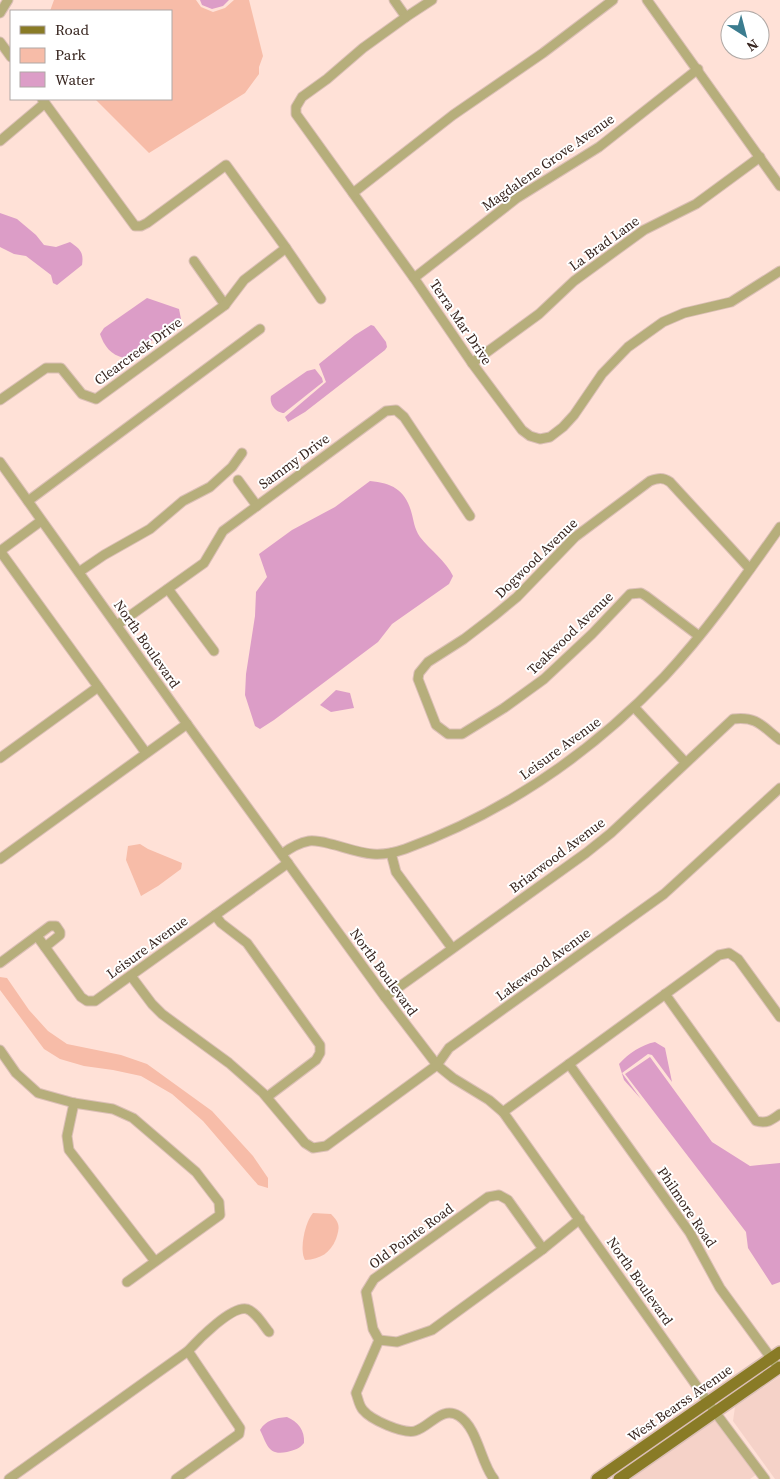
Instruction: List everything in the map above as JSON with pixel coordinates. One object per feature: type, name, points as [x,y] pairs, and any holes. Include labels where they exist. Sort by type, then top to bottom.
[{"type":"main road","name":"West Bearss Avenue","points":[[597,1479],[776,1355]]},
{"type":"main road","name":"West Bearss Avenue","points":[[619,1479],[779,1367]]},
{"type":"street","points":[[0,13],[8,0]]},
{"type":"street","points":[[394,0],[406,17]]},
{"type":"street","name":"Terra Mar Drive","points":[[432,0],[363,48],[327,79],[302,97],[296,107],[296,114],[414,278],[472,363],[522,430],[540,440],[550,437],[563,428],[602,374],[628,347],[663,322],[684,313],[731,302],[780,270]]},
{"type":"street","points":[[353,194],[453,115],[543,53],[613,0]]},
{"type":"street","points":[[647,0],[780,186]]},
{"type":"street","points":[[0,42],[10,56]]},
{"type":"street","name":"Magdalene Grove Avenue","points":[[414,278],[516,198],[599,147],[698,69]]},
{"type":"street","points":[[0,141],[43,101],[135,226],[142,226],[147,223],[226,165],[321,298]]},
{"type":"street","name":"La Brad Lane","points":[[472,363],[539,314],[574,281],[644,230],[696,204],[760,157]]},
{"type":"street","name":"Clearcreek Drive","points":[[0,400],[46,368],[61,368],[82,394],[96,399],[225,305],[244,280],[286,248]]},
{"type":"street","points":[[194,262],[225,305]]},
{"type":"street","points":[[28,501],[260,329]]},
{"type":"street","name":"Sammy Drive","points":[[117,626],[204,563],[223,531],[386,411],[396,410],[404,417],[470,516]]},
{"type":"street","points":[[79,572],[104,555],[150,529],[183,500],[210,487],[232,467],[242,453]]},
{"type":"street","name":"North Boulevard","points":[[0,462],[385,997],[437,1064],[453,1078],[489,1100],[503,1112],[761,1478]]},
{"type":"street","name":"Dogwood Avenue","points":[[434,720],[419,684],[419,672],[422,667],[494,616],[517,597],[575,537],[650,481],[661,478],[670,482],[750,569]]},
{"type":"street","points":[[238,480],[257,506]]},
{"type":"street","points":[[42,521],[0,551],[146,753]]},
{"type":"street","name":"Leisure Avenue","points":[[282,854],[295,846],[315,841],[367,854],[391,853],[451,830],[521,794],[579,753],[634,708],[699,636],[780,527]]},
{"type":"street","points":[[168,589],[214,651]]},
{"type":"street","name":"Teakwood Avenue","points":[[434,720],[443,732],[457,735],[486,720],[559,666],[626,598],[636,592],[646,596],[699,636]]},
{"type":"street","points":[[0,758],[98,687]]},
{"type":"street","points":[[634,708],[685,762]]},
{"type":"street","name":"Briarwood Avenue","points":[[385,997],[593,848],[733,719],[746,718],[757,722],[780,740]]},
{"type":"street","points":[[0,859],[187,724]]},
{"type":"street","name":"Lakewood Avenue","points":[[268,1098],[305,1143],[313,1148],[326,1146],[437,1064],[449,1048],[664,894],[780,788]]},
{"type":"street","points":[[391,853],[396,872],[452,948]]},
{"type":"street","name":"Leisure Avenue","points":[[37,936],[84,1000],[99,999],[288,863]]},
{"type":"street","points":[[131,976],[162,1014],[229,1063],[268,1098],[316,1060],[320,1053],[320,1045],[247,943],[221,923],[215,915]]},
{"type":"street","points":[[0,962],[50,926],[53,926],[58,929],[60,935],[46,947]]},
{"type":"street","points":[[503,1112],[718,955],[729,953],[738,959],[780,1017]]},
{"type":"street","points":[[665,994],[756,1121],[763,1123],[771,1121],[780,1114]]},
{"type":"street","points":[[0,1050],[16,1073],[38,1093],[74,1103],[113,1109],[132,1118],[196,1172],[219,1202],[220,1215],[154,1260],[127,1282]]},
{"type":"street","name":"Philmore Road","points":[[569,1064],[690,1233],[720,1288],[776,1355],[779,1367]]},
{"type":"street","points":[[74,1103],[67,1136],[69,1150],[154,1260]]},
{"type":"street","name":"Old Pointe Road","points":[[379,1340],[373,1329],[366,1292],[374,1279],[488,1197],[499,1195],[508,1200],[543,1249]]},
{"type":"street","points":[[494,1479],[489,1473],[482,1450],[465,1421],[459,1416],[452,1413],[442,1414],[416,1431],[405,1432],[371,1417],[362,1409],[356,1393],[379,1340],[397,1342],[432,1330],[543,1249],[580,1219]]},
{"type":"street","points":[[9,1479],[188,1351],[206,1332],[239,1309],[253,1312],[269,1332]]},
{"type":"street","points":[[176,1479],[239,1434],[240,1428],[188,1351]]},
{"type":"shaded area","points":[[780,1376],[780,1479],[775,1479],[733,1421],[735,1407]]},
{"type":"shaded area","points":[[716,1419],[757,1474],[750,1479],[630,1479]]},
{"type":"green space","points":[[54,0],[196,0],[201,7],[213,12],[225,8],[234,0],[249,0],[263,56],[259,67],[259,74],[245,93],[149,153],[96,100],[172,100],[172,10],[50,10]]},
{"type":"green space","points":[[140,844],[182,863],[181,869],[141,896],[126,860],[128,846]]},
{"type":"green space","points":[[0,977],[7,978],[29,1010],[48,1031],[67,1044],[121,1055],[147,1064],[212,1111],[253,1156],[268,1178],[268,1188],[258,1185],[203,1121],[172,1094],[141,1076],[84,1066],[60,1059],[44,1049],[0,990]]},
{"type":"green space","points":[[313,1213],[331,1214],[338,1223],[338,1231],[334,1244],[328,1252],[320,1257],[305,1260],[303,1255],[304,1236]]},
{"type":"water","points":[[200,0],[229,0],[223,6],[212,9],[202,5]]},
{"type":"water","points":[[0,213],[17,219],[36,235],[44,245],[56,247],[70,242],[80,251],[82,265],[57,285],[53,283],[51,275],[26,256],[14,254],[0,247]]},
{"type":"water","points":[[147,298],[179,309],[181,319],[156,338],[124,358],[115,355],[106,346],[100,334],[104,328]]},
{"type":"water","points":[[371,325],[374,326],[386,342],[387,347],[385,350],[305,412],[288,422],[285,417],[326,382],[319,364],[355,335]]},
{"type":"water","points":[[315,369],[323,382],[284,413],[276,410],[272,405],[271,396],[307,371]]},
{"type":"water","points":[[370,481],[391,486],[401,493],[408,504],[420,537],[446,565],[453,576],[449,584],[392,624],[378,642],[260,729],[255,726],[245,695],[246,674],[255,616],[256,592],[267,577],[259,554],[292,530],[335,507]]},
{"type":"water","points":[[336,690],[350,693],[354,708],[331,712],[320,705]]},
{"type":"water","points":[[655,1042],[665,1048],[672,1082],[652,1055],[648,1054],[622,1073],[641,1099],[624,1080],[619,1064],[636,1050]]},
{"type":"water","points":[[650,1057],[712,1142],[750,1166],[780,1163],[780,1282],[772,1285],[748,1248],[746,1232],[625,1074]]},
{"type":"water","points":[[287,1417],[300,1427],[304,1443],[292,1451],[276,1452],[269,1448],[260,1430],[271,1420]]}]
